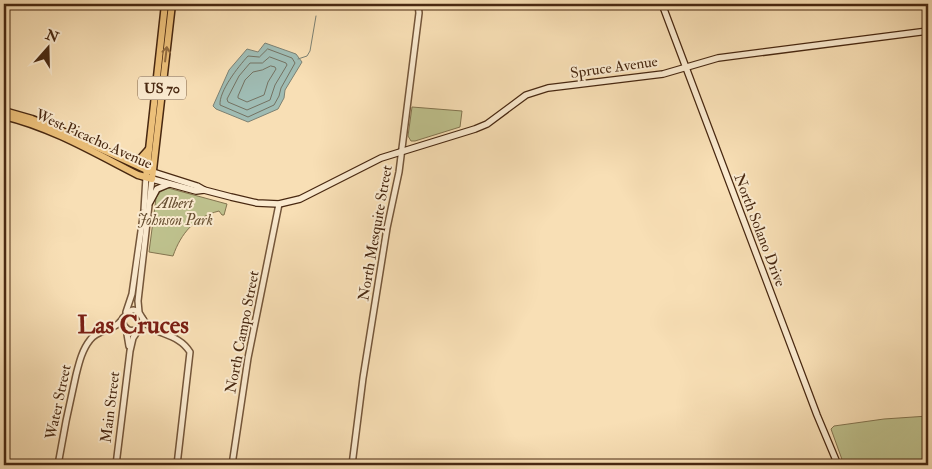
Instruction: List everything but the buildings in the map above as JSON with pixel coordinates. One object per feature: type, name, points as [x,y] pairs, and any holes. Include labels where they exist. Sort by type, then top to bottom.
[{"type":"main road","name":"US 70","points":[[149,149],[165,4]]},
{"type":"main road","name":"US 70","points":[[149,175],[172,4]]},
{"type":"main road","name":"North Solano Drive","points":[[662,4],[817,415],[838,465]]},
{"type":"main road","name":"Spruce Avenue","points":[[279,204],[300,199],[381,158],[487,124],[526,95],[548,88],[663,74],[718,58],[928,30]]},
{"type":"main road","name":"West Picacho Avenue","points":[[4,111],[33,119],[62,131],[122,159],[149,175],[196,191],[204,190]]},
{"type":"main road","name":"West Picacho Avenue","points":[[4,116],[27,122],[52,132],[138,175],[149,175]]},
{"type":"main road","points":[[122,159],[131,161],[140,159],[149,149]]},
{"type":"main road","points":[[149,149],[149,175],[256,202],[279,204]]},
{"type":"main road","points":[[150,202],[158,189],[170,183]]},
{"type":"street","name":"North Mesquite Street","points":[[352,465],[363,378],[401,152],[419,13],[418,4]]},
{"type":"street","points":[[149,175],[150,202],[138,301],[139,312],[149,326],[176,338],[186,345],[190,352],[177,465]]},
{"type":"street","points":[[149,175],[132,294],[122,321],[125,327],[133,331],[139,329],[152,331],[179,342],[183,346],[189,360]]},
{"type":"street","name":"North Campo Street","points":[[232,465],[248,358],[279,204]]},
{"type":"street","points":[[125,314],[132,310],[139,312]]},
{"type":"street","name":"Water Street","points":[[58,465],[66,416],[81,356],[94,336],[117,325],[125,314]]},
{"type":"street","points":[[139,329],[143,319]]},
{"type":"street","points":[[87,346],[104,332],[125,327]]},
{"type":"street","name":"Main Street","points":[[125,327],[130,351]]},
{"type":"street","name":"Main Street","points":[[116,465],[130,351],[139,329]]},
{"type":"green space","points":[[412,107],[462,111],[460,127],[411,141],[408,136]]},
{"type":"green space","name":"Albert Johnson Park","points":[[168,188],[227,204],[224,215],[219,211],[210,214],[190,227],[180,240],[173,256],[149,252],[156,198],[160,192]]},
{"type":"green space","points":[[928,416],[928,465],[844,465],[831,429],[834,426],[884,419]]},
{"type":"water","points":[[265,43],[296,54],[302,62],[285,90],[284,98],[278,109],[248,122],[216,109],[213,106],[229,70],[247,49],[258,52]]},
{"type":"waterway","points":[[298,59],[307,56],[310,51],[316,16]]},
{"type":"district","name":"Las Cruces","points":[[133,324]]}]
